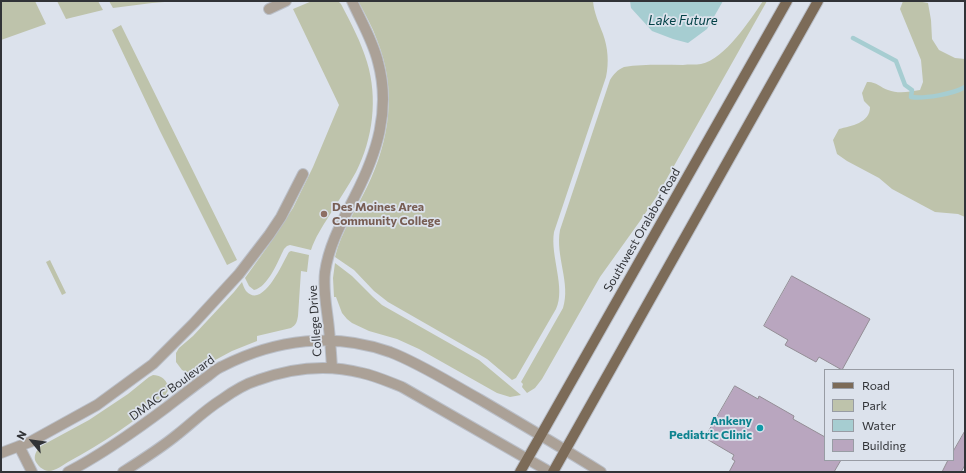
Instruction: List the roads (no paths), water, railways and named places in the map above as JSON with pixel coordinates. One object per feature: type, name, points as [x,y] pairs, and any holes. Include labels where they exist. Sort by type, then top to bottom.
[{"type":"main road","name":"Southwest Oralabor Road","points":[[520,472],[787,1]]},
{"type":"main road","points":[[552,472],[818,1]]},
{"type":"street","points":[[269,9],[286,1]]},
{"type":"street","name":"College Drive","points":[[332,368],[324,288],[325,271],[331,246],[364,178],[373,155],[380,132],[383,109],[382,86],[378,62],[370,39],[352,1]]},
{"type":"street","points":[[1,453],[30,442],[97,405],[153,364],[235,279],[281,217],[303,174]]},
{"type":"street","name":"DMACC Boulevard","points":[[68,472],[98,455],[144,425],[190,388],[222,366],[263,349],[305,341],[340,341],[369,346],[402,357],[433,373],[541,435],[601,472]]},
{"type":"street","points":[[123,472],[177,435],[220,401],[237,390],[257,380],[295,370],[317,368],[332,368],[361,372],[384,379],[402,387],[527,460],[552,472]]},
{"type":"street","points":[[19,446],[32,472]]},
{"type":"water","name":"Lake Future","points":[[630,1],[723,1],[707,29],[688,43],[652,31],[631,8]]},
{"type":"waterway","points":[[853,38],[896,61],[905,85],[912,90],[911,97],[939,95],[954,92],[965,87]]},
{"type":"place","name":"Des Moines Area Community College","points":[[324,214]]},
{"type":"place","name":"Ankeny Pediatric Clinic","points":[[760,428]]}]
